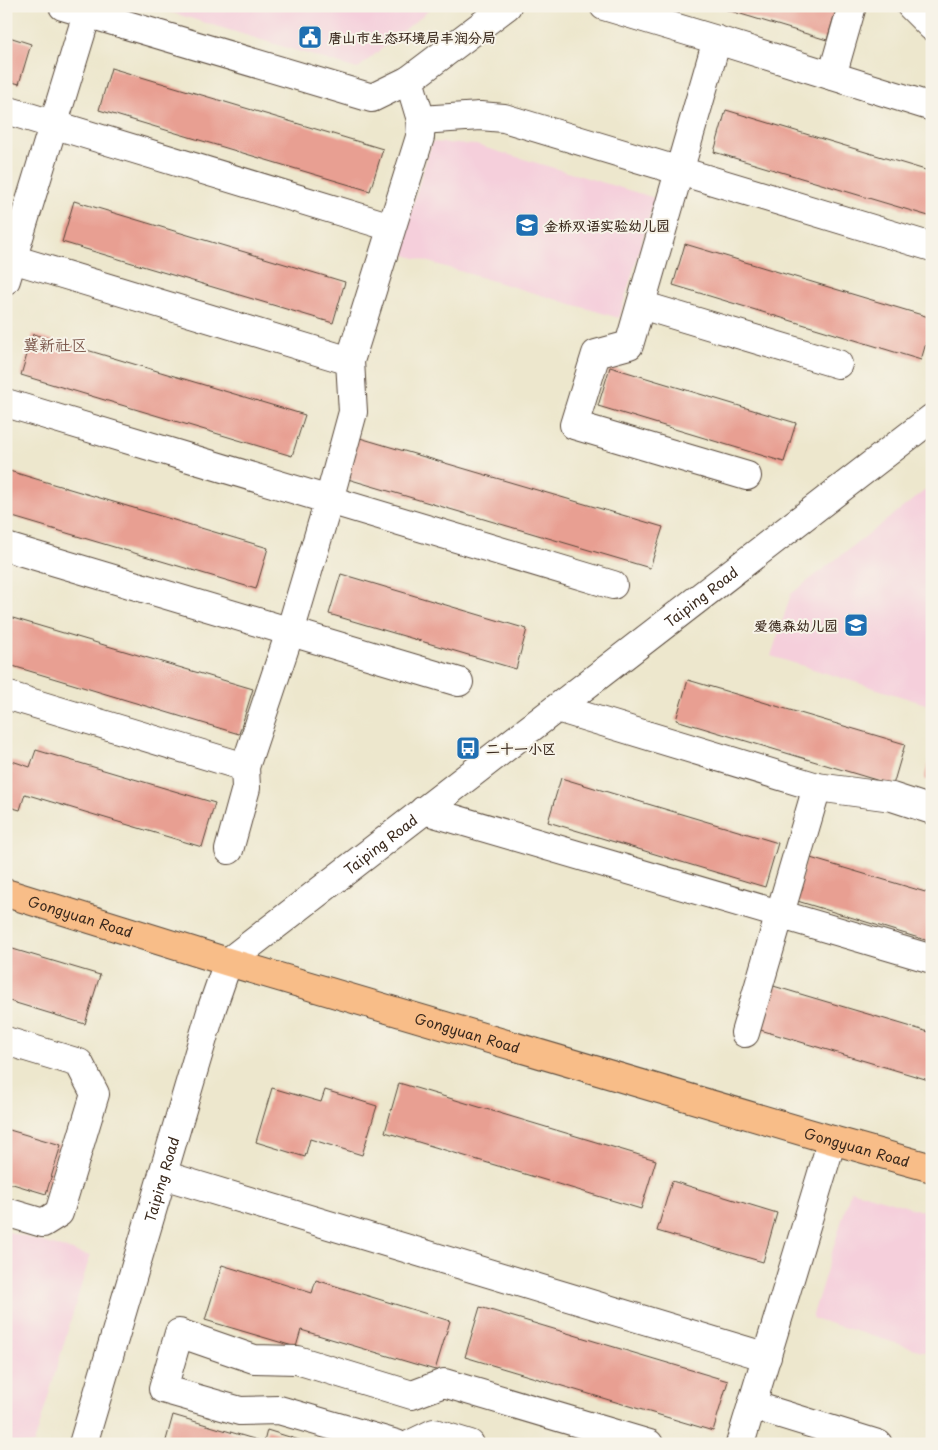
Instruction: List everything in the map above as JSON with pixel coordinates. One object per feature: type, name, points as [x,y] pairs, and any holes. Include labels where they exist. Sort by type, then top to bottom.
[{"type":"main road","name":"Gongyuan Road","points":[[6,893],[228,962],[932,1168]]},
{"type":"street","points":[[350,361],[8,265],[54,124],[75,10],[372,98],[408,80],[507,6]]},
{"type":"street","points":[[604,6],[932,107]]},
{"type":"street","points":[[832,76],[852,6]]},
{"type":"street","points":[[911,6],[932,26]]},
{"type":"street","points":[[717,40],[629,345],[596,354],[574,425],[747,476]]},
{"type":"street","points":[[229,850],[246,788],[245,767],[290,632],[353,412],[350,361],[420,136],[421,120],[408,80]]},
{"type":"street","points":[[6,110],[391,227]]},
{"type":"street","points":[[421,120],[480,116],[504,118],[932,246]]},
{"type":"street","points":[[641,305],[838,364]]},
{"type":"street","points":[[6,403],[613,585]]},
{"type":"street","name":"Taiping Road","points":[[83,1444],[212,1008],[228,962],[932,418]]},
{"type":"street","points":[[6,547],[459,682]]},
{"type":"street","points":[[6,695],[245,767]]},
{"type":"street","points":[[557,708],[817,787],[892,797],[932,810]]},
{"type":"street","points":[[745,1033],[817,787]]},
{"type":"street","points":[[424,810],[932,959]]},
{"type":"street","points":[[6,1041],[79,1063],[95,1094],[59,1213],[43,1223],[6,1212]]},
{"type":"street","points":[[740,1444],[832,1140]]},
{"type":"street","points":[[163,1175],[767,1356]]},
{"type":"street","points":[[396,1444],[278,1410],[240,1411],[163,1389],[179,1333],[254,1359],[297,1360],[412,1395],[444,1383],[649,1444]]},
{"type":"street","points":[[412,1395],[422,1438],[470,1444]]},
{"type":"street","points":[[752,1405],[878,1444]]},
{"type":"shaded area","name":"唐山市生态环境局丰润分局","points":[[150,6],[434,6],[357,69]]},
{"type":"shaded area","name":"金桥双语实验幼儿园","points":[[432,142],[476,145],[655,198],[619,318],[398,253]]},
{"type":"shaded area","name":"爱德森幼儿园","points":[[932,485],[932,706],[771,656],[791,594]]},
{"type":"shaded area","points":[[851,1190],[932,1214],[932,1354],[812,1318]]},
{"type":"shaded area","points":[[6,1231],[90,1256],[34,1444],[6,1444]]},
{"type":"building","points":[[714,6],[837,6],[827,40]]},
{"type":"building","points":[[6,36],[31,44],[19,84],[6,80]]},
{"type":"building","points":[[111,68],[383,149],[370,191],[99,110]]},
{"type":"building","points":[[726,110],[932,172],[932,217],[714,152]]},
{"type":"building","points":[[74,201],[345,282],[333,323],[62,242]]},
{"type":"building","points":[[685,244],[932,318],[921,360],[673,285]]},
{"type":"building","points":[[33,334],[305,415],[292,456],[21,375]]},
{"type":"building","points":[[610,367],[796,423],[784,462],[598,406]]},
{"type":"building","points":[[353,436],[663,527],[650,568],[341,477]]},
{"type":"building","points":[[6,470],[268,548],[256,589],[6,515]]},
{"type":"building","points":[[341,574],[527,629],[516,669],[329,614]]},
{"type":"building","points":[[6,616],[253,689],[239,734],[6,664]]},
{"type":"building","points":[[688,680],[905,744],[893,785],[676,720]]},
{"type":"building","points":[[36,750],[215,803],[202,847],[25,794],[20,810],[6,806],[6,759],[30,767]]},
{"type":"building","points":[[932,754],[932,782],[924,779]]},
{"type":"building","points":[[561,778],[778,843],[765,887],[548,822]]},
{"type":"building","points":[[807,857],[932,894],[932,942],[794,900]]},
{"type":"building","points":[[6,947],[100,975],[85,1024],[6,1000]]},
{"type":"building","points":[[770,985],[932,1033],[932,1081],[757,1029]]},
{"type":"building","points":[[399,1083],[656,1160],[641,1209],[385,1132]]},
{"type":"building","points":[[272,1088],[321,1102],[325,1090],[377,1106],[362,1155],[310,1139],[305,1157],[256,1142]]},
{"type":"building","points":[[6,1129],[61,1145],[46,1194],[6,1182]]},
{"type":"building","points":[[672,1181],[777,1213],[763,1262],[657,1231]]},
{"type":"building","points":[[222,1265],[312,1293],[316,1280],[450,1321],[435,1370],[301,1330],[296,1347],[205,1320]]},
{"type":"building","points":[[480,1307],[728,1381],[713,1431],[465,1357]]},
{"type":"building","points":[[173,1415],[264,1442],[267,1430],[312,1444],[165,1444]]},
{"type":"place","name":"唐山市生态环境局丰润分局","points":[[310,37]]},
{"type":"place","name":"金桥双语实验幼儿园","points":[[527,225]]},
{"type":"place","name":"爱德森幼儿园","points":[[856,625]]},
{"type":"place","name":"二十一小区","points":[[468,748]]},
{"type":"district","name":"冀新社区","points":[[55,344]]}]
